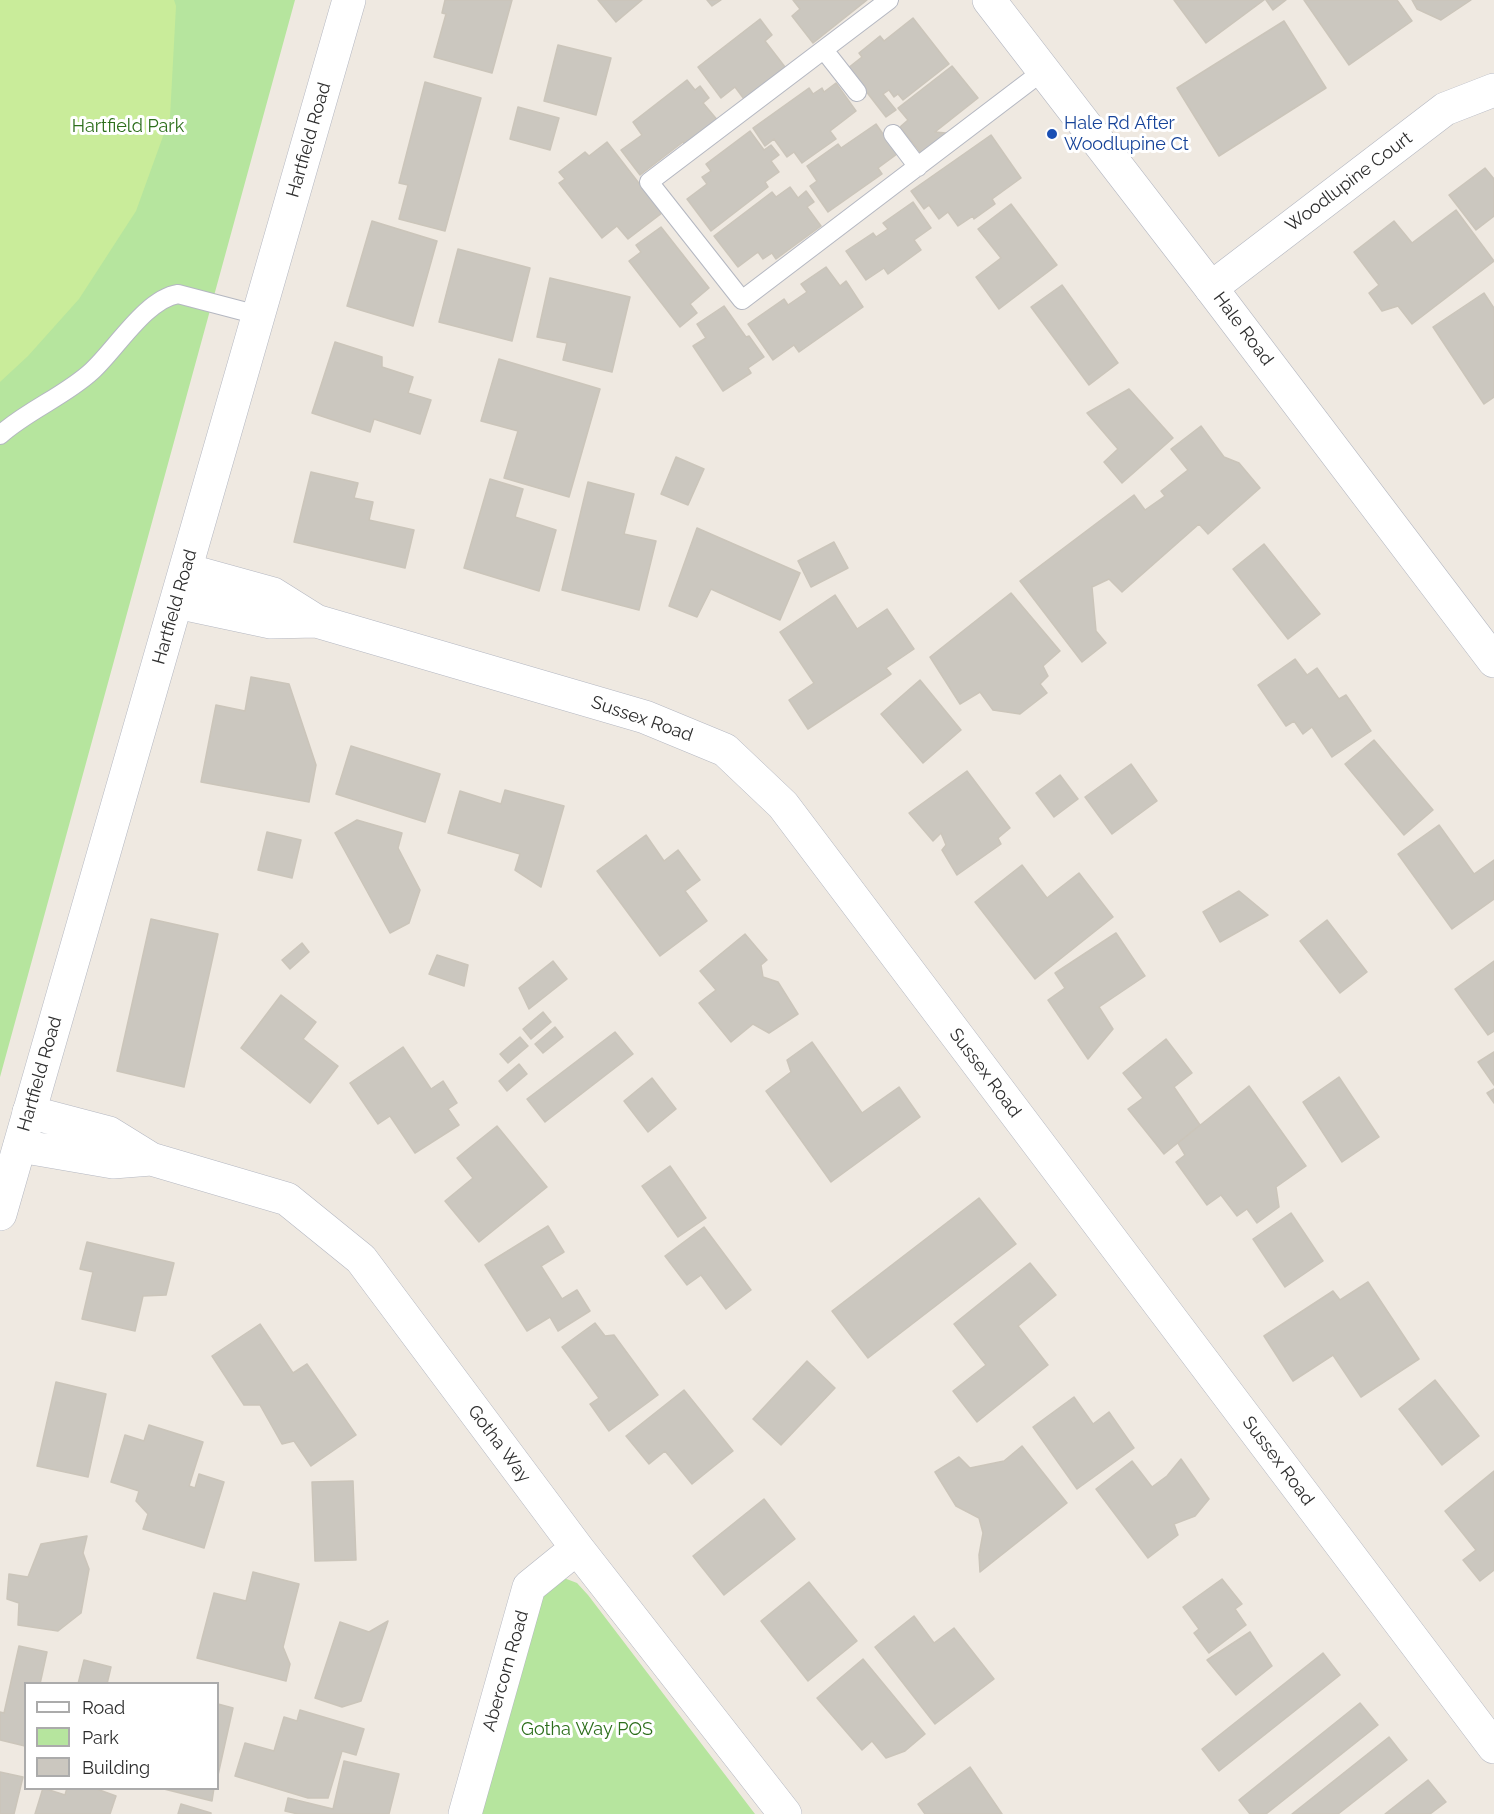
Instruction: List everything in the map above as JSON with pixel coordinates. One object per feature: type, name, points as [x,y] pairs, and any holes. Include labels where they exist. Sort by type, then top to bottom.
[{"type":"street","name":"Hartfield Road","points":[[0,1215],[349,0]]},
{"type":"street","name":"Hale Road","points":[[988,0],[1211,288],[1494,661]]},
{"type":"street","name":"Woodlupine Court","points":[[1211,288],[1445,109],[1494,90]]},
{"type":"street","name":"Sussex Road","points":[[186,570],[273,594],[316,621],[645,717],[725,750],[783,805],[1494,1747]]},
{"type":"street","name":"Sussex Road","points":[[177,602],[272,622],[316,621]]},
{"type":"street","name":"Gotha Way","points":[[29,1112],[109,1133],[151,1159],[287,1198],[362,1259],[577,1548],[785,1814]]},
{"type":"street","name":"Gotha Way","points":[[20,1146],[113,1162],[151,1159]]},
{"type":"street","name":"Abercorn Road","points":[[465,1814],[529,1587],[577,1548]]},
{"type":"lane","points":[[889,0],[649,182],[742,300],[1043,71]]},
{"type":"lane","points":[[824,50],[858,92]]},
{"type":"lane","points":[[893,134],[918,167]]},
{"type":"lane","points":[[0,435],[82,380],[143,314],[167,297],[178,294],[258,315]]},
{"type":"green space","name":"Hartfield Park","points":[[0,0],[295,0],[0,1077]]},
{"type":"green space","points":[[0,0],[174,0],[176,6],[170,117],[136,211],[79,299],[28,356],[0,382]]},
{"type":"green space","name":"Gotha Way POS","points":[[564,1578],[577,1583],[588,1595],[755,1814],[476,1814],[539,1592]]},
{"type":"building","points":[[445,0],[512,0],[492,73],[434,57],[446,14],[442,13]]},
{"type":"building","points":[[598,0],[642,0],[616,22]]},
{"type":"building","points":[[707,0],[721,0],[712,6]]},
{"type":"building","points":[[793,0],[867,0],[813,43],[792,16],[800,9]]},
{"type":"building","points":[[1174,0],[1264,0],[1206,43]]},
{"type":"building","points":[[1266,0],[1286,0],[1273,10]]},
{"type":"building","points":[[1304,0],[1397,0],[1412,21],[1349,65]]},
{"type":"building","points":[[1412,0],[1471,0],[1441,20],[1417,9]]},
{"type":"building","points":[[913,18],[949,64],[903,100],[898,94],[894,97],[889,90],[883,94],[896,110],[886,117],[848,68],[862,57],[859,53],[880,36],[884,41]]},
{"type":"building","points":[[760,19],[772,35],[765,41],[785,67],[744,99],[735,87],[721,98],[698,67]]},
{"type":"building","points":[[1284,21],[1326,88],[1219,156],[1177,88]]},
{"type":"building","points":[[558,45],[611,58],[596,115],[544,101]]},
{"type":"building","points":[[952,66],[978,98],[935,132],[946,133],[921,153],[900,127],[908,120],[898,108]]},
{"type":"building","points":[[687,80],[695,90],[700,86],[709,98],[703,103],[719,122],[687,147],[683,142],[640,175],[621,150],[642,135],[633,122]]},
{"type":"building","points":[[425,82],[481,98],[445,231],[399,219],[408,185],[399,183]]},
{"type":"building","points":[[836,83],[856,111],[830,131],[836,139],[802,163],[794,152],[787,157],[774,139],[765,146],[753,128],[809,88],[813,94],[822,88],[824,92]]},
{"type":"building","points":[[518,107],[559,118],[550,150],[510,139]]},
{"type":"building","points":[[876,124],[897,154],[878,168],[882,174],[828,212],[810,186],[817,181],[807,166],[838,144],[841,148]]},
{"type":"building","points":[[750,131],[764,150],[771,145],[779,155],[771,161],[779,172],[765,182],[768,187],[711,231],[687,199],[707,184],[702,177],[711,171],[706,164]]},
{"type":"building","points":[[991,135],[1021,178],[992,199],[995,204],[974,219],[973,216],[958,226],[948,212],[939,219],[929,205],[924,209],[911,191]]},
{"type":"building","points":[[607,142],[662,213],[628,239],[617,226],[602,238],[559,183],[565,179],[559,172],[585,152],[589,156]]},
{"type":"building","points":[[1485,168],[1494,179],[1494,216],[1476,230],[1449,195]]},
{"type":"building","points":[[790,187],[798,198],[806,191],[814,202],[807,207],[821,226],[776,259],[772,253],[763,259],[758,252],[738,267],[714,236],[772,192],[776,197]]},
{"type":"building","points":[[913,202],[931,228],[914,240],[921,250],[888,274],[884,268],[866,280],[846,251],[873,233],[876,237],[888,229],[883,223]]},
{"type":"building","points":[[1011,204],[1057,265],[999,309],[976,277],[1001,258],[978,229]]},
{"type":"building","points":[[1456,210],[1494,261],[1412,324],[1398,306],[1382,311],[1369,293],[1379,285],[1354,252],[1394,221],[1412,243]]},
{"type":"building","points":[[372,221],[437,241],[413,326],[347,306]]},
{"type":"building","points":[[661,227],[709,288],[690,304],[697,313],[680,327],[629,261],[641,252],[636,245]]},
{"type":"building","points":[[458,249],[530,268],[512,341],[439,322]]},
{"type":"building","points":[[826,267],[840,286],[846,281],[863,307],[799,352],[794,345],[773,360],[748,324],[784,299],[788,305],[807,292],[801,284]]},
{"type":"building","points":[[550,278],[630,297],[612,372],[563,360],[567,343],[537,337]]},
{"type":"building","points":[[1062,285],[1118,363],[1089,385],[1031,307]]},
{"type":"building","points":[[1484,293],[1494,308],[1494,397],[1484,404],[1433,327]]},
{"type":"building","points":[[724,306],[746,337],[749,336],[764,357],[748,368],[751,373],[723,391],[693,346],[706,338],[697,324]]},
{"type":"building","points":[[335,342],[382,357],[382,367],[413,377],[408,393],[431,400],[420,434],[374,419],[370,432],[312,413]]},
{"type":"building","points":[[499,359],[600,389],[569,497],[504,478],[518,431],[481,421]]},
{"type":"building","points":[[1129,389],[1173,438],[1122,483],[1104,462],[1118,449],[1087,413]]},
{"type":"building","points":[[1201,426],[1224,457],[1239,463],[1260,488],[1208,534],[1199,524],[1122,592],[1109,579],[1092,587],[1096,631],[1106,643],[1082,662],[1020,581],[1134,495],[1145,510],[1165,496],[1161,491],[1188,470],[1171,449]]},
{"type":"building","points":[[676,457],[704,469],[688,505],[661,494]]},
{"type":"building","points":[[311,472],[358,483],[354,498],[373,502],[369,520],[414,530],[405,568],[294,542]]},
{"type":"building","points":[[490,479],[523,489],[515,517],[556,530],[539,591],[464,568]]},
{"type":"building","points":[[588,482],[634,494],[624,534],[656,541],[639,610],[562,590]]},
{"type":"building","points":[[697,528],[800,573],[780,620],[711,589],[697,617],[669,606]]},
{"type":"building","points":[[834,542],[848,568],[811,587],[798,561]]},
{"type":"building","points":[[1264,544],[1320,614],[1288,639],[1233,569]]},
{"type":"building","points":[[1011,593],[1060,651],[1043,666],[1048,676],[1040,684],[1047,693],[1020,714],[993,710],[980,692],[960,704],[930,657]]},
{"type":"building","points":[[835,595],[857,629],[887,609],[914,649],[886,668],[891,674],[808,729],[789,700],[814,683],[780,632]]},
{"type":"building","points":[[1295,659],[1307,675],[1317,668],[1339,699],[1346,695],[1371,731],[1332,757],[1312,727],[1303,734],[1294,721],[1286,726],[1258,685]]},
{"type":"building","points":[[251,677],[289,684],[316,765],[309,802],[201,782],[216,705],[245,711]]},
{"type":"building","points":[[920,680],[961,730],[923,763],[881,714]]},
{"type":"building","points":[[1374,740],[1433,810],[1404,835],[1345,764]]},
{"type":"building","points":[[351,746],[440,774],[425,822],[336,794]]},
{"type":"building","points":[[1131,764],[1157,801],[1112,834],[1085,797]]},
{"type":"building","points":[[967,771],[1010,828],[998,838],[1001,844],[957,875],[942,850],[946,845],[941,833],[933,841],[909,813]]},
{"type":"building","points":[[1060,775],[1078,799],[1054,817],[1036,793]]},
{"type":"building","points":[[505,790],[564,806],[541,887],[515,870],[520,854],[448,833],[460,791],[501,804]]},
{"type":"building","points":[[357,820],[402,833],[398,848],[420,890],[409,923],[390,933],[335,833]]},
{"type":"building","points":[[1439,825],[1474,874],[1494,860],[1494,899],[1452,929],[1398,854]]},
{"type":"building","points":[[267,832],[301,840],[292,878],[258,870]]},
{"type":"building","points":[[646,835],[664,861],[678,850],[700,880],[685,891],[707,921],[660,956],[597,871]]},
{"type":"building","points":[[1022,865],[1047,898],[1079,873],[1113,917],[1035,979],[975,902]]},
{"type":"building","points":[[1239,891],[1268,915],[1220,942],[1203,912]]},
{"type":"building","points":[[151,919],[218,934],[184,1087],[117,1071]]},
{"type":"building","points":[[1327,920],[1367,972],[1340,993],[1300,941]]},
{"type":"building","points":[[1116,933],[1145,976],[1099,1007],[1113,1029],[1088,1059],[1048,1000],[1065,988],[1055,973]]},
{"type":"building","points":[[745,934],[767,960],[761,965],[763,977],[778,982],[798,1014],[769,1033],[753,1024],[731,1042],[699,1003],[716,990],[700,971]]},
{"type":"building","points":[[302,943],[309,952],[290,969],[282,960]]},
{"type":"building","points":[[437,955],[468,965],[464,986],[429,974]]},
{"type":"building","points":[[553,961],[567,979],[529,1009],[519,988]]},
{"type":"building","points":[[1494,961],[1494,1031],[1488,1035],[1455,989]]},
{"type":"building","points":[[281,995],[316,1022],[303,1039],[338,1066],[310,1103],[241,1048]]},
{"type":"building","points":[[543,1012],[551,1022],[531,1039],[523,1029]]},
{"type":"building","points":[[555,1027],[563,1037],[543,1053],[535,1044]]},
{"type":"building","points":[[615,1032],[633,1054],[545,1122],[527,1099]]},
{"type":"building","points":[[520,1037],[528,1046],[508,1063],[500,1054]]},
{"type":"building","points":[[1166,1039],[1192,1073],[1174,1087],[1200,1125],[1164,1154],[1128,1109],[1143,1098],[1123,1073]]},
{"type":"building","points":[[812,1042],[862,1113],[899,1087],[920,1117],[831,1182],[766,1091],[791,1072],[787,1060]]},
{"type":"building","points":[[403,1047],[431,1089],[443,1081],[457,1103],[448,1109],[459,1125],[415,1153],[390,1116],[378,1124],[350,1083]]},
{"type":"building","points":[[1494,1052],[1494,1085],[1478,1062]]},
{"type":"building","points":[[519,1064],[527,1074],[507,1091],[499,1081]]},
{"type":"building","points":[[1339,1077],[1379,1137],[1342,1162],[1303,1102]]},
{"type":"building","points":[[652,1078],[676,1109],[648,1132],[624,1101]]},
{"type":"building","points":[[1249,1086],[1306,1166],[1276,1187],[1279,1207],[1257,1223],[1247,1209],[1237,1216],[1221,1195],[1207,1205],[1176,1162],[1185,1155],[1178,1143]]},
{"type":"building","points":[[1494,1089],[1494,1103],[1487,1093]]},
{"type":"building","points":[[497,1126],[547,1187],[479,1242],[445,1201],[473,1178],[457,1158]]},
{"type":"building","points":[[670,1166],[706,1218],[678,1237],[642,1186]]},
{"type":"building","points":[[979,1198],[1016,1244],[868,1358],[832,1311]]},
{"type":"building","points":[[1291,1213],[1323,1261],[1285,1287],[1253,1239]]},
{"type":"building","points":[[548,1226],[564,1252],[541,1266],[562,1299],[577,1290],[590,1311],[558,1331],[550,1317],[527,1331],[485,1265]]},
{"type":"building","points":[[704,1227],[751,1290],[726,1309],[701,1275],[687,1285],[665,1256]]},
{"type":"building","points":[[87,1242],[174,1263],[166,1295],[143,1296],[135,1331],[82,1319],[93,1272],[80,1269]]},
{"type":"building","points":[[1030,1263],[1056,1295],[1018,1326],[1048,1365],[977,1422],[953,1391],[986,1365],[954,1324]]},
{"type":"building","points":[[1368,1282],[1419,1359],[1361,1397],[1333,1355],[1293,1381],[1264,1336],[1333,1291],[1340,1300]]},
{"type":"building","points":[[595,1323],[605,1336],[614,1335],[658,1395],[609,1431],[590,1404],[599,1398],[562,1347]]},
{"type":"building","points":[[260,1324],[293,1373],[307,1364],[356,1435],[311,1466],[294,1441],[282,1444],[260,1405],[244,1405],[212,1356]]},
{"type":"building","points":[[807,1361],[835,1388],[781,1445],[753,1419]]},
{"type":"building","points":[[1435,1380],[1479,1436],[1442,1465],[1399,1409]]},
{"type":"building","points":[[56,1382],[106,1394],[88,1477],[37,1466]]},
{"type":"building","points":[[684,1390],[733,1451],[692,1484],[665,1451],[649,1464],[626,1436]]},
{"type":"building","points":[[1074,1397],[1093,1424],[1109,1412],[1134,1448],[1077,1489],[1033,1427]]},
{"type":"building","points":[[149,1425],[203,1442],[189,1486],[195,1488],[199,1474],[224,1482],[204,1548],[143,1529],[148,1514],[136,1501],[139,1491],[111,1482],[125,1435],[144,1441]]},
{"type":"building","points":[[1022,1446],[1067,1503],[980,1572],[979,1555],[983,1533],[979,1518],[956,1506],[935,1472],[959,1457],[970,1468],[1004,1461]]},
{"type":"building","points":[[1181,1459],[1209,1499],[1195,1516],[1174,1524],[1178,1535],[1148,1558],[1096,1489],[1132,1461],[1152,1487],[1167,1476]]},
{"type":"building","points":[[1494,1471],[1494,1570],[1480,1581],[1463,1560],[1476,1550],[1445,1511]]},
{"type":"building","points":[[353,1481],[356,1560],[315,1561],[312,1482]]},
{"type":"building","points":[[764,1499],[795,1539],[724,1595],[693,1556]]},
{"type":"building","points":[[87,1536],[83,1553],[89,1569],[81,1613],[58,1631],[18,1625],[19,1603],[7,1599],[9,1574],[28,1577],[41,1544]]},
{"type":"building","points":[[253,1572],[299,1584],[283,1647],[290,1664],[286,1681],[197,1658],[214,1593],[246,1601]]},
{"type":"building","points":[[1222,1579],[1242,1604],[1235,1609],[1246,1625],[1209,1653],[1194,1633],[1199,1629],[1183,1607]]},
{"type":"building","points":[[809,1582],[857,1641],[808,1681],[761,1621]]},
{"type":"building","points":[[914,1616],[934,1643],[954,1628],[994,1679],[935,1724],[875,1647]]},
{"type":"building","points":[[388,1621],[361,1701],[342,1707],[315,1698],[340,1622],[369,1632]]},
{"type":"building","points":[[1250,1632],[1272,1666],[1236,1695],[1207,1660]]},
{"type":"building","points":[[19,1646],[47,1652],[40,1682],[24,1682],[24,1746],[0,1740],[0,1712],[4,1713]]},
{"type":"building","points":[[1323,1653],[1340,1675],[1219,1771],[1202,1749]]},
{"type":"building","points":[[863,1659],[925,1734],[905,1751],[886,1758],[872,1741],[862,1750],[817,1698]]},
{"type":"building","points":[[84,1660],[111,1667],[107,1682],[78,1682]]},
{"type":"building","points":[[1360,1703],[1378,1725],[1266,1814],[1250,1814],[1239,1800]]},
{"type":"building","points":[[219,1704],[233,1708],[219,1771]]},
{"type":"building","points":[[300,1710],[364,1729],[356,1755],[342,1751],[328,1798],[308,1798],[235,1776],[245,1743],[274,1751],[284,1717],[297,1721]]},
{"type":"building","points":[[1389,1737],[1407,1760],[1338,1814],[1292,1814]]},
{"type":"building","points":[[344,1761],[399,1774],[389,1814],[298,1814],[285,1811],[288,1798],[333,1809]]},
{"type":"building","points":[[970,1767],[1002,1814],[925,1814],[918,1804]]},
{"type":"building","points":[[0,1772],[23,1777],[14,1814],[0,1814]]},
{"type":"building","points":[[1428,1780],[1446,1802],[1430,1814],[1385,1814]]},
{"type":"building","points":[[42,1790],[65,1795],[66,1790],[100,1790],[116,1796],[110,1814],[35,1814]]},
{"type":"building","points":[[168,1790],[214,1790],[212,1801]]},
{"type":"building","points":[[181,1804],[211,1813],[211,1814],[178,1814]]},
{"type":"place","name":"Hale Rd After Woodlupine Ct","points":[[1052,134]]}]
